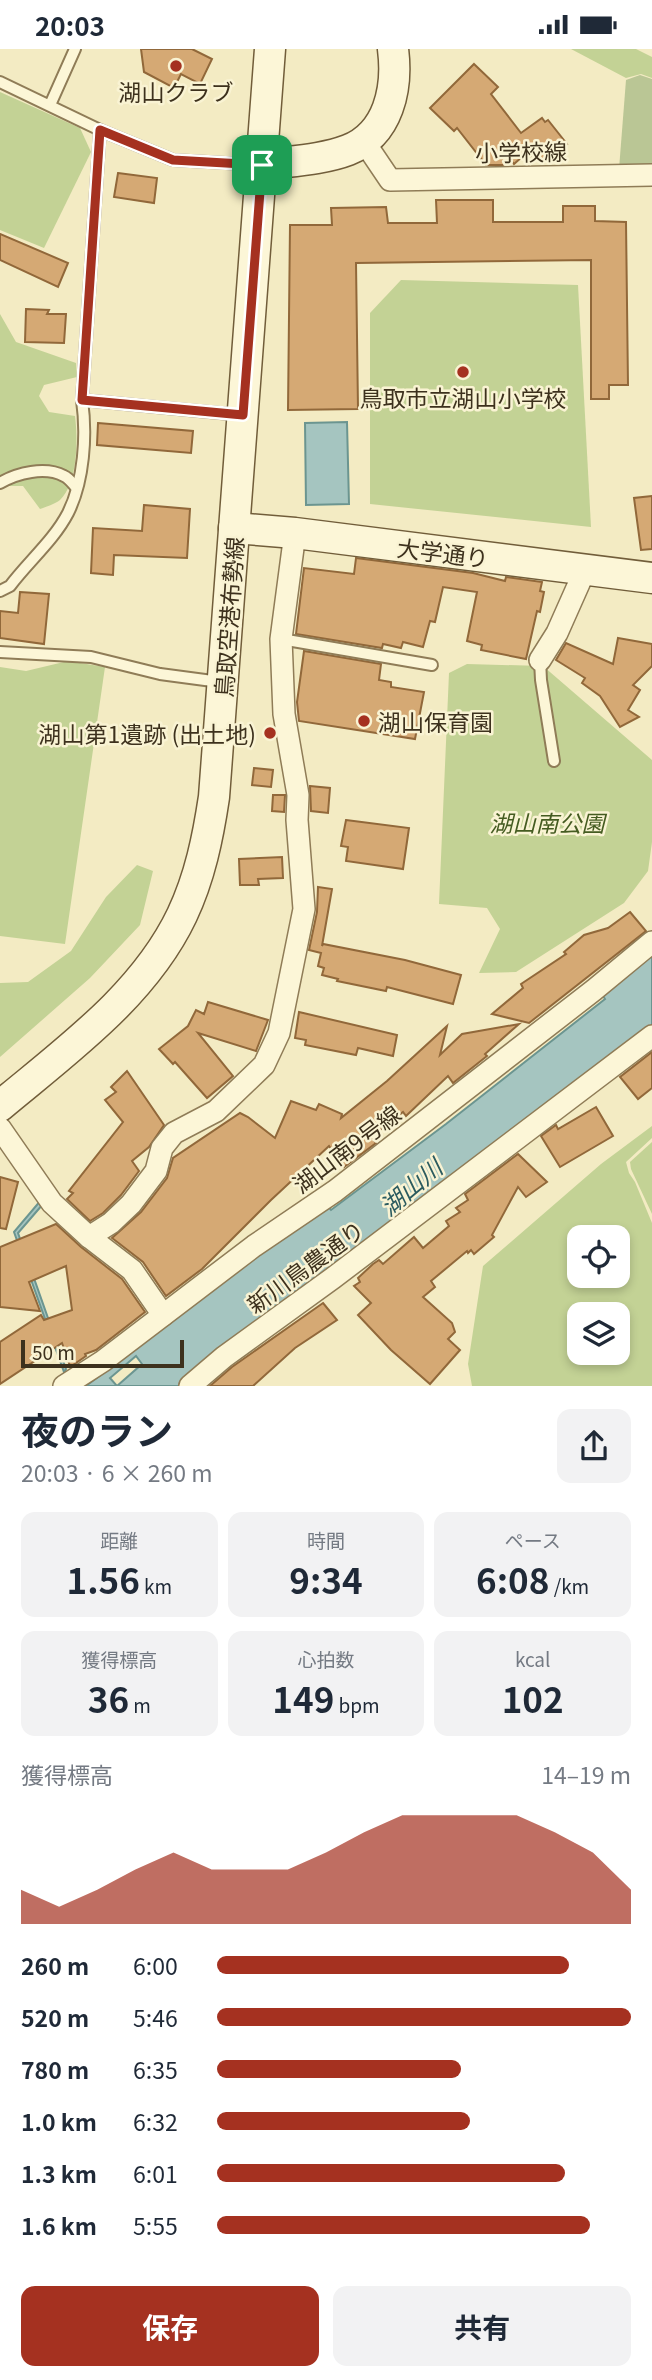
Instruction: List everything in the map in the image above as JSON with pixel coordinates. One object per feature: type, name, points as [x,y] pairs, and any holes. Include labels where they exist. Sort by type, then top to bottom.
[{"type":"main road","name":"鳥取空港布勢線","points":[[0,1106],[70,1048],[133,989],[159,956],[182,915],[198,876],[214,797],[270,49]]},
{"type":"main road","points":[[262,165],[348,150],[363,140],[386,115],[394,93],[393,49]]},
{"type":"main road","name":"大学通り","points":[[234,528],[295,533],[652,578]]},
{"type":"street","name":"小学校線","points":[[363,140],[390,180],[652,176]]},
{"type":"street","points":[[89,1237],[111,1223],[131,1204],[156,1171],[162,1148],[174,1133],[216,1111],[264,1065],[279,1033],[304,909],[297,820],[298,795],[284,714],[281,639],[295,533]]},
{"type":"street","points":[[540,660],[557,633],[584,570]]},
{"type":"street","name":"湖山南9号線","points":[[64,1386],[103,1361],[254,1246],[335,1191],[652,942]]},
{"type":"street","name":"新川鳥農通り","points":[[190,1386],[224,1357],[652,1036]]},
{"type":"street","points":[[0,1128],[52,1203],[89,1237],[132,1270],[163,1315]]},
{"type":"lane","points":[[50,105],[75,49]]},
{"type":"lane","points":[[0,82],[100,130],[173,160],[262,165]]},
{"type":"lane","points":[[0,591],[10,586],[58,528],[69,511],[76,487],[82,453],[82,400],[100,130]]},
{"type":"lane","points":[[82,400],[243,415]]},
{"type":"lane","points":[[0,483],[27,472],[50,472],[66,476],[76,487]]},
{"type":"lane","points":[[281,639],[432,665]]},
{"type":"lane","points":[[0,652],[91,657],[160,674],[223,683]]},
{"type":"lane","points":[[540,660],[554,761]]},
{"type":"green space","points":[[571,49],[636,49],[652,57],[652,78],[641,74],[626,78]]},
{"type":"green space","points":[[640,75],[652,79],[652,169],[619,169],[626,80]]},
{"type":"green space","points":[[0,92],[80,128],[91,152],[44,248],[0,230]]},
{"type":"green space","points":[[401,280],[578,285],[591,527],[370,504],[370,313]]},
{"type":"green space","points":[[0,314],[16,342],[76,363],[77,377],[44,385],[39,396],[49,412],[75,416],[76,436],[73,472],[66,492],[60,500],[40,509],[23,486],[0,489]]},
{"type":"green space","points":[[68,661],[105,667],[65,944],[0,936],[0,667],[26,671]]},
{"type":"green space","name":"湖山南公園","points":[[467,664],[543,666],[652,760],[652,842],[648,871],[624,903],[516,972],[479,973],[500,929],[487,908],[439,904],[449,673]]},
{"type":"green space","points":[[137,865],[153,871],[140,925],[90,978],[0,1057],[0,983],[28,982],[71,951],[106,897]]},
{"type":"green space","points":[[652,1126],[652,1138],[626,1162],[652,1223],[652,1386],[472,1386],[468,1364],[483,1266],[601,1164]]},
{"type":"green space","points":[[652,1142],[652,1214],[630,1162]]},
{"type":"water","points":[[347,422],[349,504],[306,505],[305,423]]},
{"type":"water","name":"湖山川","points":[[652,950],[652,1028],[180,1386],[86,1386],[326,1204],[331,1210],[446,1124],[605,999],[601,993]],"holes":[[[136,1356],[142,1364],[117,1386],[110,1378]]]},
{"type":"water","points":[[41,1200],[43,1204],[18,1233],[66,1369],[64,1372],[14,1232]]},
{"type":"building","name":"湖山クラブ","points":[[141,49],[192,49],[212,59],[200,84],[181,74],[174,88],[144,72]]},
{"type":"building","points":[[474,64],[498,87],[491,94],[521,133],[542,118],[545,122],[548,120],[567,144],[543,163],[535,152],[526,160],[523,156],[514,164],[511,160],[503,165],[486,165],[457,128],[454,131],[430,108]]},
{"type":"building","points":[[118,173],[157,178],[154,203],[114,197]]},
{"type":"building","points":[[436,200],[493,200],[493,222],[563,222],[563,206],[595,206],[595,221],[626,222],[628,385],[609,385],[609,399],[591,399],[591,260],[356,263],[358,409],[288,410],[290,225],[332,225],[331,208],[386,207],[388,223],[437,223]]},
{"type":"building","points":[[0,234],[68,263],[58,287],[0,260]]},
{"type":"building","points":[[26,309],[49,310],[47,314],[66,314],[64,343],[25,342]]},
{"type":"building","points":[[98,423],[193,431],[191,453],[97,445]]},
{"type":"building","points":[[652,496],[652,549],[641,550],[634,498]]},
{"type":"building","points":[[144,505],[190,509],[187,558],[114,555],[113,575],[91,573],[93,528],[142,531]]},
{"type":"building","points":[[356,558],[473,573],[505,581],[506,577],[542,582],[540,591],[544,592],[540,612],[537,611],[526,659],[481,650],[482,645],[467,641],[477,592],[443,587],[435,622],[430,621],[423,647],[403,642],[401,648],[383,644],[382,648],[296,634],[304,568],[354,574]]},
{"type":"building","points":[[20,592],[49,594],[44,644],[0,638],[0,611],[18,613]]},
{"type":"building","points":[[618,638],[652,644],[652,666],[633,685],[640,690],[628,710],[639,717],[620,727],[600,696],[582,683],[585,678],[556,660],[566,643],[613,664]]},
{"type":"building","points":[[304,651],[381,664],[379,680],[391,682],[391,687],[424,692],[415,739],[299,721],[297,702]]},
{"type":"building","points":[[254,768],[273,770],[271,787],[252,785]]},
{"type":"building","points":[[310,786],[330,788],[328,813],[311,811]]},
{"type":"building","points":[[273,795],[285,795],[284,812],[272,811]]},
{"type":"building","points":[[346,820],[409,828],[403,869],[346,861],[348,847],[341,846]]},
{"type":"building","points":[[282,857],[283,878],[258,879],[259,885],[240,885],[239,859]]},
{"type":"building","points":[[318,887],[332,889],[322,946],[323,944],[405,960],[461,975],[453,1004],[387,987],[386,991],[337,981],[338,979],[322,975],[324,968],[318,966],[321,953],[309,950],[317,912]]},
{"type":"building","points":[[630,912],[646,931],[529,1023],[492,1014],[523,988],[521,984],[566,954],[564,952],[584,935],[608,928]]},
{"type":"building","points":[[208,1002],[268,1020],[256,1051],[198,1033],[233,1076],[207,1098],[175,1062],[173,1064],[159,1049],[188,1026],[196,1010],[204,1014]]},
{"type":"building","points":[[299,1012],[397,1035],[393,1056],[358,1048],[356,1055],[305,1045],[306,1040],[295,1038]]},
{"type":"building","points":[[519,1024],[485,1054],[487,1056],[453,1083],[448,1076],[406,1116],[403,1112],[371,1137],[376,1143],[344,1167],[329,1146],[202,1269],[166,1296],[143,1262],[112,1238],[141,1212],[167,1178],[173,1158],[240,1113],[275,1138],[291,1101],[316,1110],[319,1104],[342,1114],[341,1118],[387,1081],[447,1026],[440,1055],[462,1034]]},
{"type":"building","points":[[652,1052],[652,1088],[638,1099],[620,1077]]},
{"type":"building","points":[[127,1071],[164,1125],[149,1147],[132,1161],[139,1171],[121,1195],[103,1213],[90,1221],[67,1199],[73,1193],[69,1191],[123,1122],[105,1100],[116,1092],[111,1087]]},
{"type":"building","points":[[596,1107],[613,1136],[560,1167],[541,1136],[556,1125],[558,1129]]},
{"type":"building","points":[[518,1154],[547,1182],[526,1197],[518,1187],[492,1235],[494,1237],[474,1254],[471,1250],[468,1253],[467,1251],[431,1281],[435,1287],[423,1297],[452,1323],[455,1332],[448,1339],[460,1350],[430,1384],[391,1350],[358,1315],[371,1303],[354,1286],[360,1282],[358,1278],[373,1264],[379,1260],[383,1264],[414,1237],[423,1248],[449,1226],[446,1221],[460,1212],[456,1208],[468,1200],[465,1194]]},
{"type":"building","points":[[0,1177],[18,1182],[6,1229],[0,1228]]},
{"type":"building","points":[[56,1224],[122,1279],[145,1312],[73,1365],[70,1366],[62,1343],[0,1384],[0,1342],[41,1315],[44,1320],[72,1310],[66,1266],[29,1282],[40,1311],[0,1307],[0,1247]]},
{"type":"building","points":[[323,1303],[337,1320],[295,1348],[253,1386],[210,1386],[232,1367]]},
{"type":"place","name":"湖山クラブ","points":[[176,66]]},
{"type":"place","name":"鳥取市立湖山小学校","points":[[463,372]]},
{"type":"place","name":"湖山保育園","points":[[364,721]]},
{"type":"place","name":"湖山第1遺跡 (出土地)","points":[[270,733]]},
{"type":"route","points":[[100,130],[173,160],[262,165],[243,415],[82,400],[100,130]]}]
